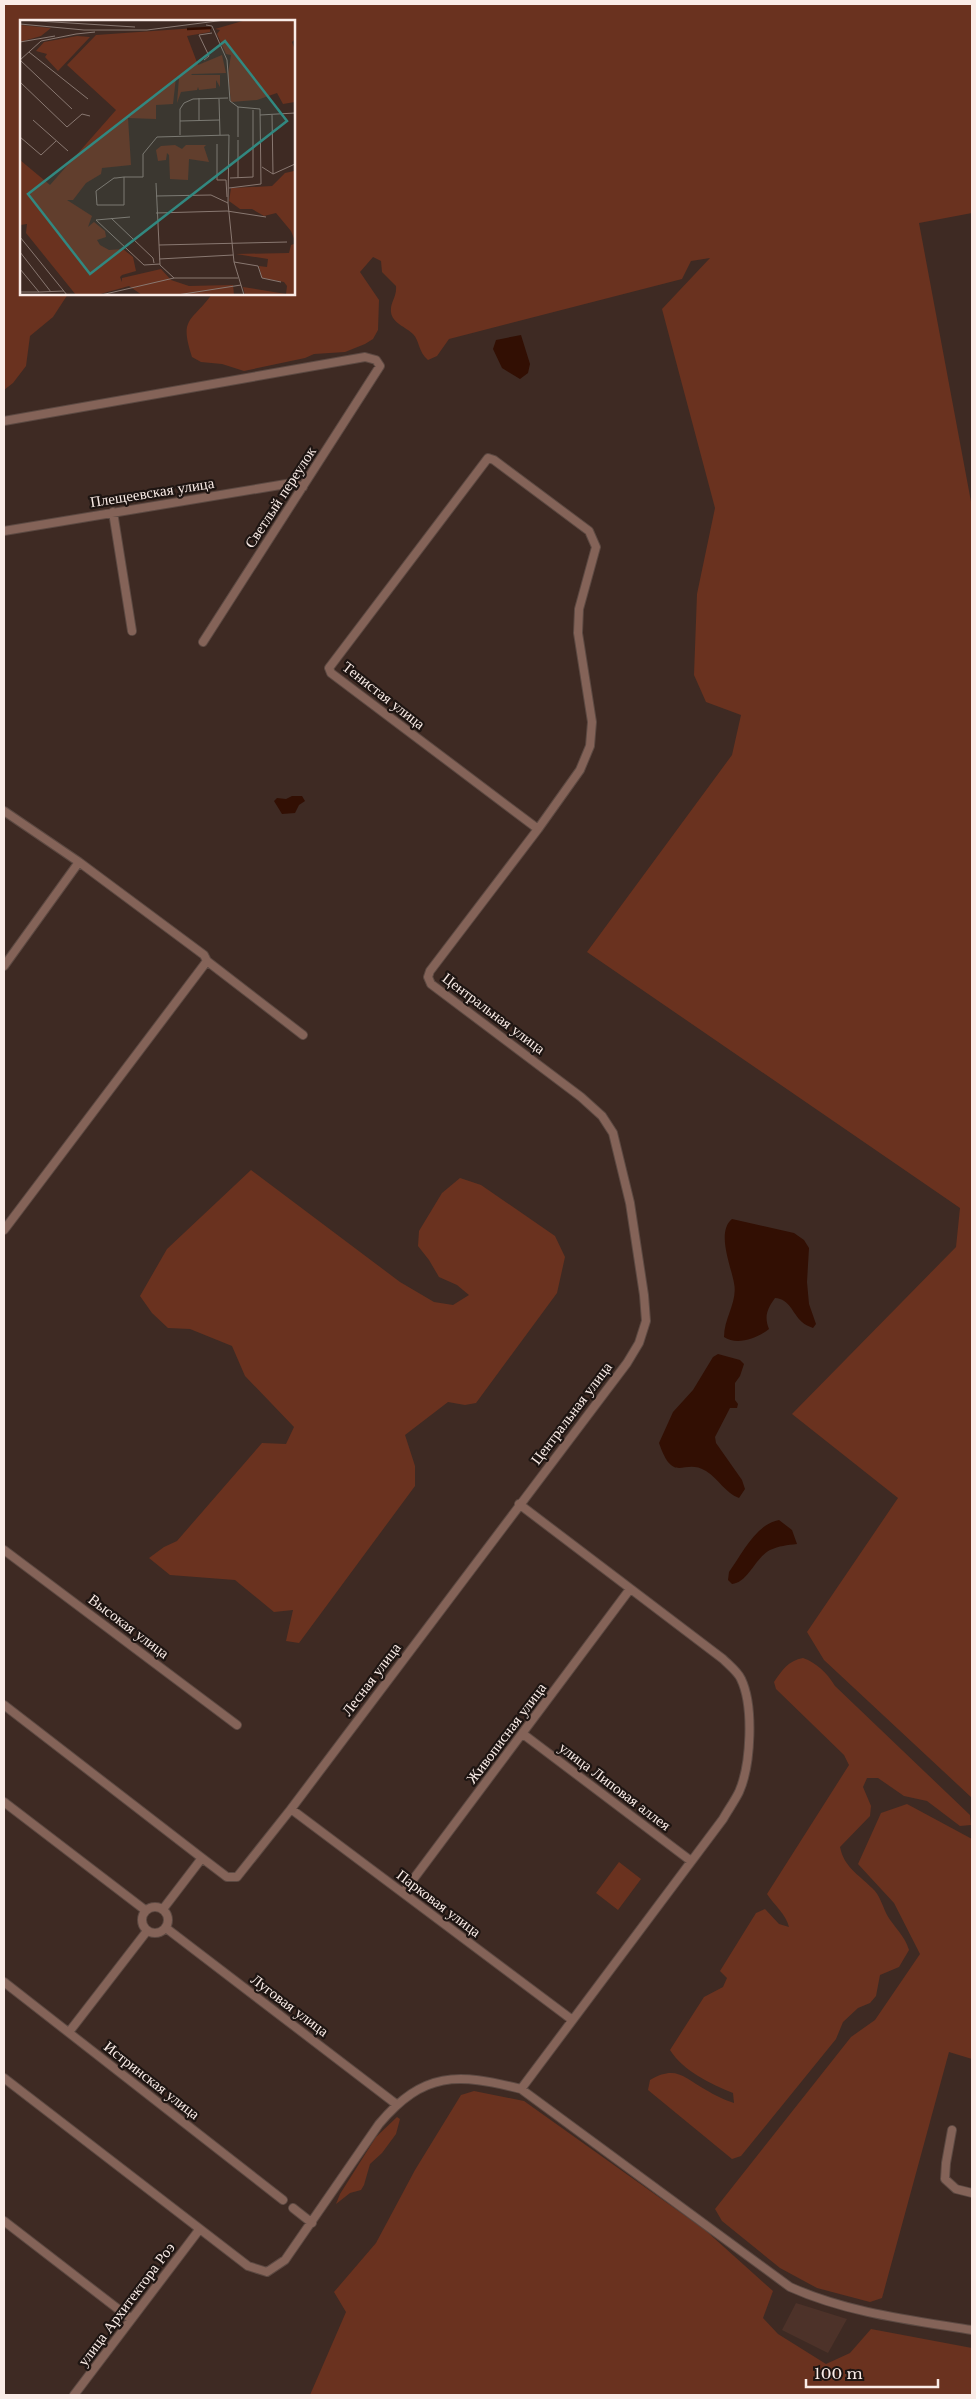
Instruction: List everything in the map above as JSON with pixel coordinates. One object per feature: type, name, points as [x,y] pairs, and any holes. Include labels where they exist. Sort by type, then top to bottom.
[{"type":"street","name":"Светлый переулок","points":[[4,421],[365,357],[376,360],[380,366],[203,642]]},
{"type":"street","name":"Центральная улица","points":[[488,458],[494,460],[589,531],[596,547],[579,608],[578,633],[592,722],[590,746],[580,770],[538,829],[430,971],[428,977],[431,984],[582,1097],[602,1116],[613,1133],[630,1202],[646,1321],[639,1343],[627,1363],[519,1504]]},
{"type":"street","name":"Тенистая улица","points":[[488,458],[329,668],[331,673],[538,829]]},
{"type":"street","name":"Плещеевская улица","points":[[4,531],[292,482],[304,486]]},
{"type":"street","points":[[113,512],[132,631]]},
{"type":"street","points":[[4,811],[79,862],[204,955],[207,961],[303,1035]]},
{"type":"street","points":[[4,966],[79,862]]},
{"type":"street","points":[[4,1230],[207,961]]},
{"type":"street","points":[[519,1504],[723,1659],[741,1677],[748,1698],[749,1723],[746,1767],[739,1792],[723,1819],[520,2089]]},
{"type":"street","name":"Лесная улица","points":[[202,1858],[228,1877],[237,1877],[244,1870],[519,1504]]},
{"type":"street","name":"Высокая улица","points":[[4,1550],[237,1725]]},
{"type":"street","name":"Живописная улица","points":[[403,1893],[630,1589]]},
{"type":"street","points":[[4,1705],[202,1858],[164,1909]]},
{"type":"street","name":"улица Липовая аллея","points":[[523,1734],[691,1861]]},
{"type":"street","points":[[4,1802],[145,1910]]},
{"type":"street","name":"Парковая улица","points":[[291,1809],[571,2019]]},
{"type":"street","points":[[151,1907],[164,1909],[168,1914],[169,1921],[166,1928],[160,1932],[153,1933],[147,1930],[142,1924],[145,1910],[151,1907]]},
{"type":"street","name":"Луговая улица","points":[[166,1928],[396,2104]]},
{"type":"street","points":[[69,2032],[147,1930]]},
{"type":"street","name":"Истринская улица","points":[[4,1982],[283,2200]]},
{"type":"street","points":[[4,2078],[248,2266],[266,2272],[285,2260],[379,2124],[396,2104],[416,2090],[439,2081],[461,2078],[486,2080],[520,2089],[705,2222],[766,2271],[790,2287],[817,2299],[856,2310],[972,2330]]},
{"type":"street","points":[[952,2130],[945,2179],[956,2189],[972,2193]]},
{"type":"street","points":[[293,2208],[312,2223]]},
{"type":"street","points":[[4,2221],[131,2319]]},
{"type":"street","name":"улица Архитектора Роэ","points":[[74,2395],[200,2230]]},
{"type":"shaded area","points":[[4,4],[972,4],[972,213],[919,223],[972,507],[972,1798],[824,1660],[807,1632],[898,1498],[792,1414],[956,1247],[960,1208],[587,952],[732,755],[741,715],[706,702],[694,675],[697,594],[715,508],[662,309],[710,258],[691,261],[682,279],[449,339],[437,356],[428,360],[422,354],[413,334],[392,316],[391,308],[396,293],[396,286],[382,272],[381,261],[373,257],[360,272],[379,300],[378,330],[373,339],[365,344],[345,352],[314,354],[305,358],[244,371],[222,364],[201,362],[192,357],[188,344],[187,327],[189,321],[211,295],[295,295],[295,20],[20,20],[20,295],[67,295],[53,317],[30,336],[26,366],[13,383],[4,390]]},
{"type":"shaded area","points":[[521,335],[530,364],[528,373],[520,379],[502,368],[493,349],[496,340]]},
{"type":"shaded area","points":[[292,796],[302,796],[305,801],[299,805],[295,813],[282,814],[274,801],[277,798],[286,799]]},
{"type":"shaded area","points":[[251,1170],[400,1282],[434,1302],[453,1305],[469,1295],[457,1285],[439,1277],[418,1246],[419,1231],[442,1193],[460,1178],[481,1185],[555,1236],[565,1257],[557,1293],[476,1403],[465,1405],[448,1402],[405,1435],[415,1466],[415,1486],[299,1643],[286,1641],[293,1610],[274,1612],[235,1580],[170,1575],[149,1558],[164,1547],[177,1541],[262,1443],[286,1444],[294,1427],[245,1376],[232,1346],[190,1329],[168,1328],[152,1313],[140,1296],[167,1249]]},
{"type":"shaded area","points":[[732,1219],[794,1233],[804,1240],[809,1248],[807,1282],[809,1304],[816,1324],[813,1328],[802,1322],[784,1301],[775,1298],[767,1313],[769,1329],[747,1340],[735,1341],[724,1337],[735,1290],[725,1240],[727,1225]]},
{"type":"shaded area","points":[[718,1354],[740,1360],[744,1364],[740,1376],[735,1383],[737,1408],[730,1408],[715,1437],[716,1443],[742,1480],[745,1489],[739,1498],[730,1493],[706,1471],[691,1467],[674,1467],[669,1464],[659,1443],[673,1412],[693,1390],[713,1357]]},
{"type":"shaded area","points":[[779,1520],[792,1530],[797,1544],[770,1550],[743,1579],[738,1583],[732,1584],[728,1580],[729,1572],[750,1541],[763,1527]]},
{"type":"shaded area","points":[[803,1658],[821,1669],[835,1686],[970,1815],[971,1825],[960,1826],[927,1801],[904,1796],[878,1778],[867,1778],[863,1787],[871,1806],[870,1816],[840,1847],[848,1865],[877,1894],[887,1915],[902,1936],[909,1950],[899,1967],[880,1975],[876,1996],[870,2003],[858,2008],[843,2022],[836,2039],[741,2156],[732,2159],[648,2090],[650,2080],[666,2073],[673,2073],[679,2074],[712,2094],[734,2103],[733,2093],[707,2081],[690,2070],[670,2050],[704,1997],[723,1987],[727,1978],[720,1971],[756,1913],[765,1909],[779,1924],[789,1927],[783,1914],[767,1894],[849,1765],[844,1755],[776,1689],[774,1682],[783,1669],[793,1661]]},
{"type":"shaded area","points":[[907,1804],[972,1839],[972,2059],[949,2052],[882,2298],[870,2302],[817,2288],[780,2268],[722,2221],[715,2209],[851,2037],[875,2020],[920,1954],[894,1903],[858,1864],[881,1813]]},
{"type":"shaded area","points":[[619,1862],[641,1879],[618,1910],[596,1893]]},
{"type":"shaded area","points":[[474,2091],[524,2101],[705,2230],[773,2291],[763,2318],[778,2334],[826,2364],[850,2353],[871,2329],[972,2348],[972,2395],[310,2395],[346,2312],[334,2292],[376,2243],[415,2170],[461,2095]]},
{"type":"shaded area","points":[[397,2117],[400,2119],[396,2134],[382,2153],[370,2164],[361,2190],[350,2193],[336,2204],[340,2194],[376,2137]]},
{"type":"shaded area","points":[[796,2303],[847,2319],[828,2353],[782,2330]]}]
